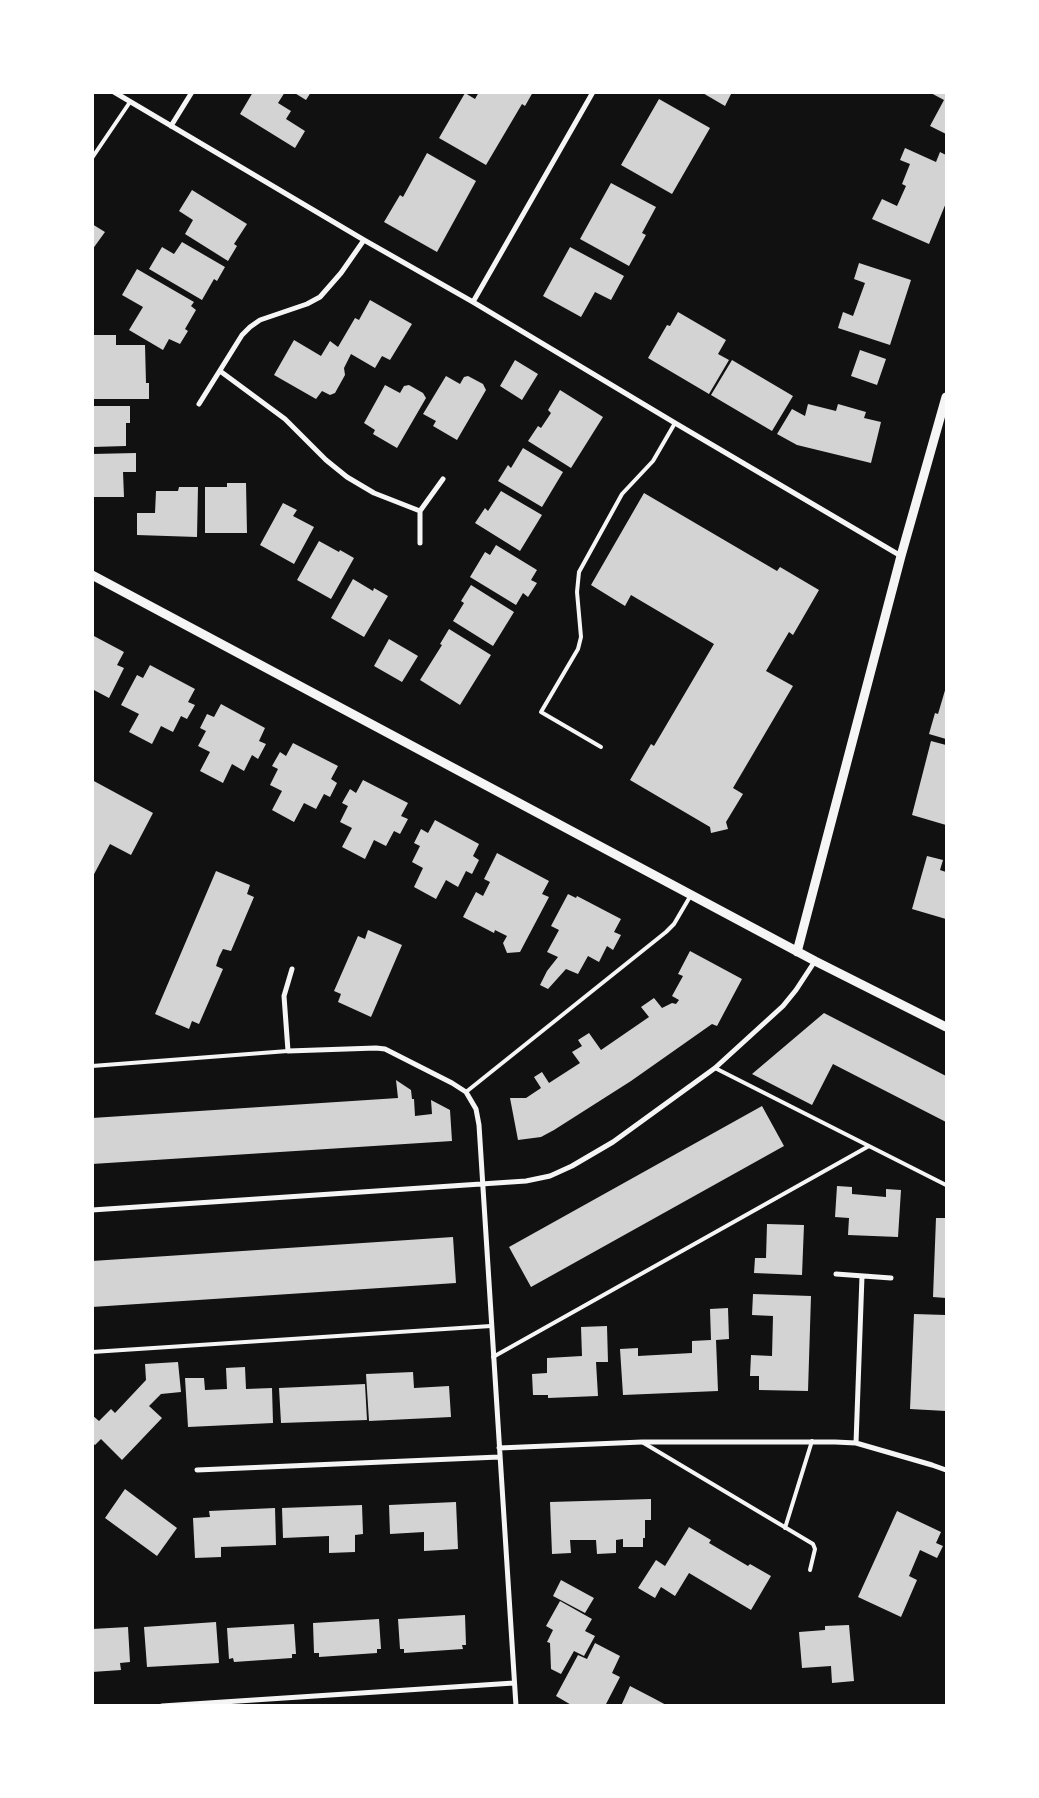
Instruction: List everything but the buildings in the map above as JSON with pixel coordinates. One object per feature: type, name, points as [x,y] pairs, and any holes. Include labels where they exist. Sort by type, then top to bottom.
[{"type":"street","points":[[114,92],[901,556]]},
{"type":"street","points":[[171,126],[192,92]]},
{"type":"street","points":[[473,302],[593,92]]},
{"type":"street","points":[[198,404],[242,336],[250,327],[260,320],[307,304],[320,297],[341,273],[364,240]]},
{"type":"street","points":[[220,371],[285,420],[326,460],[347,477],[374,493],[420,511]]},
{"type":"street","points":[[797,952],[901,556],[946,397]]},
{"type":"street","points":[[420,543],[420,511],[443,479]]},
{"type":"street","points":[[92,575],[691,896],[946,1027]]},
{"type":"street","points":[[92,1210],[526,1181],[550,1176],[572,1166],[613,1142],[715,1068],[783,1006],[815,961]]},
{"type":"street","points":[[292,969],[284,996],[288,1051],[385,1049],[466,1092],[476,1109],[479,1125],[516,1706]]},
{"type":"street","points":[[836,1274],[891,1278]]},
{"type":"street","points":[[856,1443],[862,1276]]},
{"type":"street","points":[[499,1448],[642,1442],[812,1441],[856,1443],[932,1464],[946,1470]]},
{"type":"street","points":[[197,1470],[500,1457]]},
{"type":"street","points":[[162,1706],[514,1684]]},
{"type":"lane","points":[[92,158],[130,102]]},
{"type":"lane","points":[[601,747],[541,712],[578,649],[581,637],[577,592],[579,572],[622,494],[653,461],[674,423]]},
{"type":"lane","points":[[466,1092],[666,932],[674,924],[691,896]]},
{"type":"lane","points":[[92,1066],[288,1051]]},
{"type":"lane","points":[[715,1068],[946,1185]]},
{"type":"lane","points":[[493,1357],[869,1146]]},
{"type":"lane","points":[[92,1352],[491,1326]]},
{"type":"lane","points":[[785,1528],[812,1441]]},
{"type":"lane","points":[[642,1442],[813,1544],[815,1549],[810,1570]]}]
